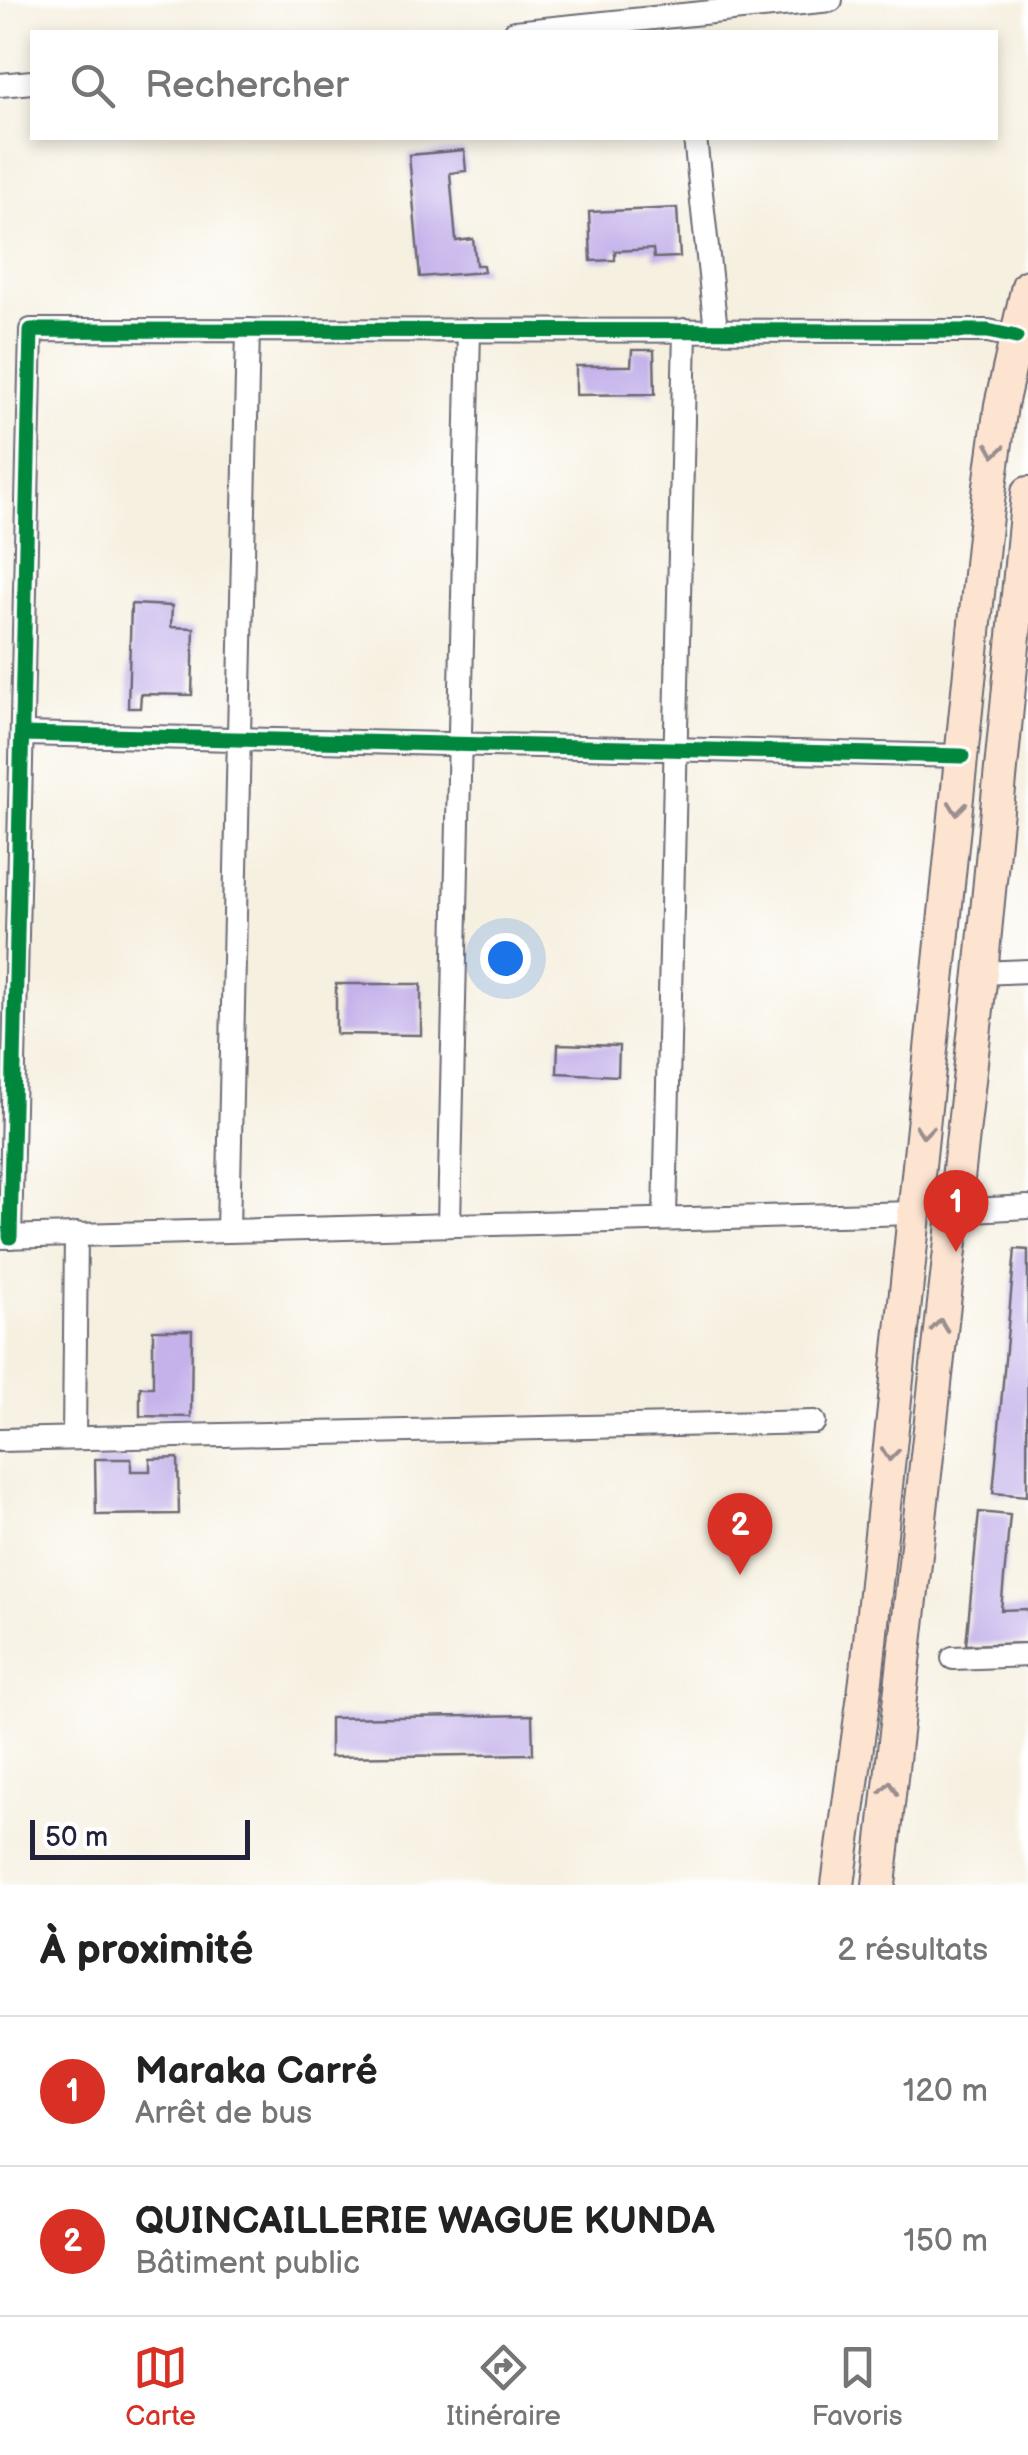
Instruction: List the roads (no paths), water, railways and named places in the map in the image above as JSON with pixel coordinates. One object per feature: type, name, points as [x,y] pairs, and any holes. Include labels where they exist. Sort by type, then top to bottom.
[{"type":"main road","points":[[838,1885],[868,1660],[986,516],[1001,406],[1028,286]]},
{"type":"main road","points":[[879,1885],[981,973],[1016,740],[1027,511]]},
{"type":"street","points":[[536,30],[831,0]]},
{"type":"street","points":[[0,86],[30,82]]},
{"type":"street","points":[[695,140],[716,330]]},
{"type":"street","points":[[915,1212],[5,1237],[31,330],[988,330],[1016,337]]},
{"type":"street","points":[[228,1230],[248,330]]},
{"type":"street","points":[[449,1224],[469,330]]},
{"type":"street","points":[[664,1218],[685,330]]},
{"type":"street","points":[[0,581],[26,582]]},
{"type":"street","points":[[22,734],[962,756]]},
{"type":"street","points":[[981,973],[1028,972]]},
{"type":"street","points":[[953,1211],[1028,1208]]},
{"type":"street","points":[[74,1438],[76,1234]]},
{"type":"street","points":[[0,1440],[814,1422]]},
{"type":"street","points":[[953,1658],[1028,1654]]},
{"type":"place","name":"Maraka Carré","points":[[956,1252]]},
{"type":"place","name":"QUINCAILLERIE WAGUE KUNDA","points":[[740,1575]]}]
